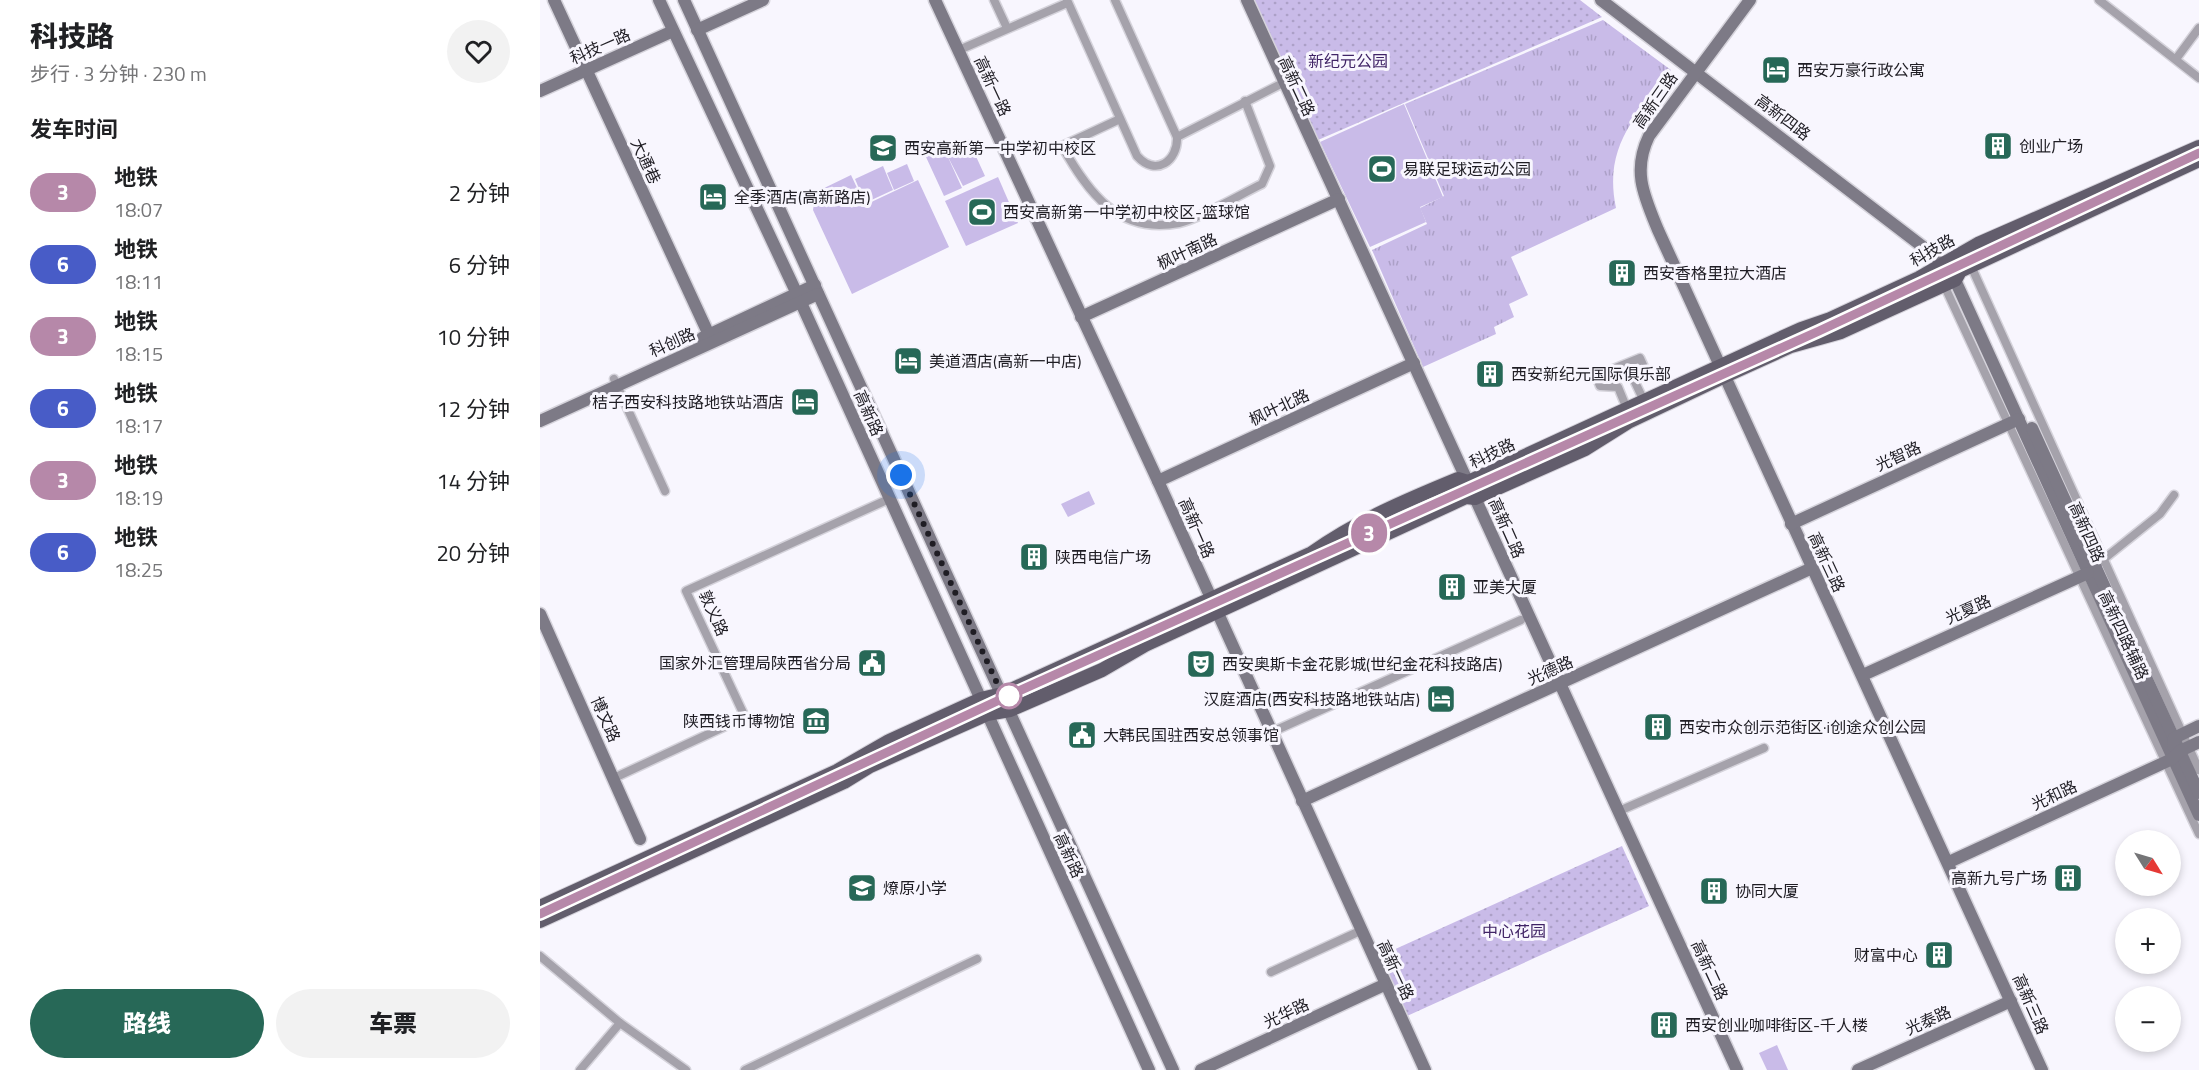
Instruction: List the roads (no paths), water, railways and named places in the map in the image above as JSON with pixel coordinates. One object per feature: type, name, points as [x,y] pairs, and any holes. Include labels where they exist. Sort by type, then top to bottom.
[{"type":"main road","name":"科技路","points":[[540,907],[837,771],[873,748],[981,699],[1002,694],[1585,449],[1628,422],[1802,329],[1830,319],[1919,278],[1978,244],[2199,147]]},
{"type":"main road","name":"科技路","points":[[540,921],[844,782],[870,766],[987,714],[1010,710],[1102,670],[1214,605],[1312,553],[1344,530],[1644,401],[1791,346],[1841,332],[2199,160]]},
{"type":"street","name":"大通巷","points":[[554,0],[709,335]]},
{"type":"street","name":"高新路","points":[[659,0],[798,298],[1149,1070]]},
{"type":"street","name":"高新路","points":[[684,0],[1173,1070]]},
{"type":"street","points":[[698,30],[764,0]]},
{"type":"street","name":"高新一路","points":[[935,0],[1158,481],[1386,989],[1425,1070]]},
{"type":"street","points":[[994,0],[1007,28]]},
{"type":"street","points":[[959,50],[1067,1],[1137,156],[1150,166],[1161,166],[1172,159],[1177,149],[1177,137],[1115,0]]},
{"type":"street","name":"高新二路","points":[[1240,0],[1336,201]]},
{"type":"street","name":"高新二路","points":[[1247,0],[1729,1070]]},
{"type":"street","name":"高新四路","points":[[1601,0],[1957,275],[2092,569],[2199,793]]},
{"type":"street","name":"高新三路","points":[[1750,0],[1649,136],[1640,154],[1640,169],[1648,206],[1791,524],[1949,861],[2042,1070]]},
{"type":"street","points":[[2099,0],[2199,78]]},
{"type":"street","points":[[2176,59],[2199,28]]},
{"type":"street","name":"科技一路","points":[[540,91],[673,31]]},
{"type":"street","points":[[1177,137],[1279,85]]},
{"type":"street","points":[[1120,119],[1062,146],[1096,198],[1124,218],[1154,225],[1180,223],[1262,184],[1268,175],[1270,166],[1245,101]]},
{"type":"street","name":"枫叶南路","points":[[1081,317],[1336,201]]},
{"type":"street","name":"高新四路","points":[[1957,275],[2014,421],[2178,736]]},
{"type":"street","name":"科创路","points":[[540,421],[709,335],[817,290]]},
{"type":"street","name":"科创路","points":[[540,413],[616,382],[798,298]]},
{"type":"street","points":[[1627,409],[1618,387],[1600,386],[1596,376],[1640,358],[1644,367],[1634,380],[1644,401]]},
{"type":"street","name":"枫叶北路","points":[[1158,481],[1411,365]]},
{"type":"street","points":[[616,382],[665,491]]},
{"type":"street","name":"光智路","points":[[1791,524],[2014,421]]},
{"type":"street","points":[[2092,569],[2160,514],[2174,495]]},
{"type":"street","name":"高新二路","points":[[1471,498],[1521,620],[1619,811],[1737,1070]]},
{"type":"street","name":"敦义路","points":[[614,778],[745,717],[686,591],[889,499]]},
{"type":"street","name":"光德路","points":[[1302,801],[1812,568]]},
{"type":"street","name":"光夏路","points":[[1863,675],[2092,569]]},
{"type":"street","name":"博文路","points":[[540,614],[545,640],[614,778],[640,839]]},
{"type":"street","points":[[1272,732],[1521,620]]},
{"type":"street","points":[[2178,736],[2199,726]]},
{"type":"street","points":[[2178,736],[2199,834]]},
{"type":"street","points":[[2178,736],[2181,752],[2199,770]]},
{"type":"street","points":[[1619,811],[1764,748]]},
{"type":"street","name":"高新四路","points":[[2181,752],[2199,815]]},
{"type":"street","name":"光和路","points":[[1949,861],[2181,752]]},
{"type":"street","points":[[1271,972],[1360,931]]},
{"type":"street","points":[[540,956],[620,1023],[686,1070]]},
{"type":"street","points":[[745,1070],[977,960]]},
{"type":"street","name":"光华路","points":[[1201,1070],[1386,989]]},
{"type":"street","name":"光华路","points":[[1219,1070],[1386,989]]},
{"type":"street","name":"光泰路","points":[[1858,1070],[2011,1001]]},
{"type":"street","points":[[580,1070],[620,1023]]},
{"type":"metro line","name":"3","points":[[540,914],[1010,695],[1774,349],[1819,331],[2199,153]]},
{"type":"place","name":"西安万豪行政公寓","points":[[1776,70]]},
{"type":"place","name":"创业广场","points":[[1998,146]]},
{"type":"place","name":"西安高新第一中学初中校区","points":[[883,148]]},
{"type":"place","name":"易联足球运动公园","points":[[1382,169]]},
{"type":"place","name":"全季酒店(高新路店)","points":[[713,197]]},
{"type":"place","name":"西安高新第一中学初中校区-篮球馆","points":[[982,212]]},
{"type":"place","name":"西安香格里拉大酒店","points":[[1622,273]]},
{"type":"place","name":"美道酒店(高新一中店)","points":[[908,361]]},
{"type":"place","name":"西安新纪元国际俱乐部","points":[[1490,374]]},
{"type":"place","name":"桔子西安科技路地铁站酒店","points":[[805,402]]},
{"type":"place","name":"陕西电信广场","points":[[1034,557]]},
{"type":"place","name":"亚美大厦","points":[[1452,587]]},
{"type":"place","name":"国家外汇管理局陕西省分局","points":[[872,663]]},
{"type":"place","name":"西安奥斯卡金花影城(世纪金花科技路店)","points":[[1201,664]]},
{"type":"place","name":"汉庭酒店(西安科技路地铁站店)","points":[[1441,699]]},
{"type":"place","name":"陕西钱币博物馆","points":[[816,721]]},
{"type":"place","name":"西安市众创示范街区·i创途众创公园","points":[[1658,727]]},
{"type":"place","name":"大韩民国驻西安总领事馆","points":[[1082,735]]},
{"type":"place","name":"高新九号广场","points":[[2068,878]]},
{"type":"place","name":"燎原小学","points":[[862,888]]},
{"type":"place","name":"协同大厦","points":[[1714,891]]},
{"type":"place","name":"财富中心","points":[[1939,955]]},
{"type":"place","name":"西安创业咖啡街区-千人楼","points":[[1664,1025]]},
{"type":"park label","name":"新纪元公园","points":[[1348,61]]},
{"type":"park label","name":"中心花园","points":[[1514,931]]}]
